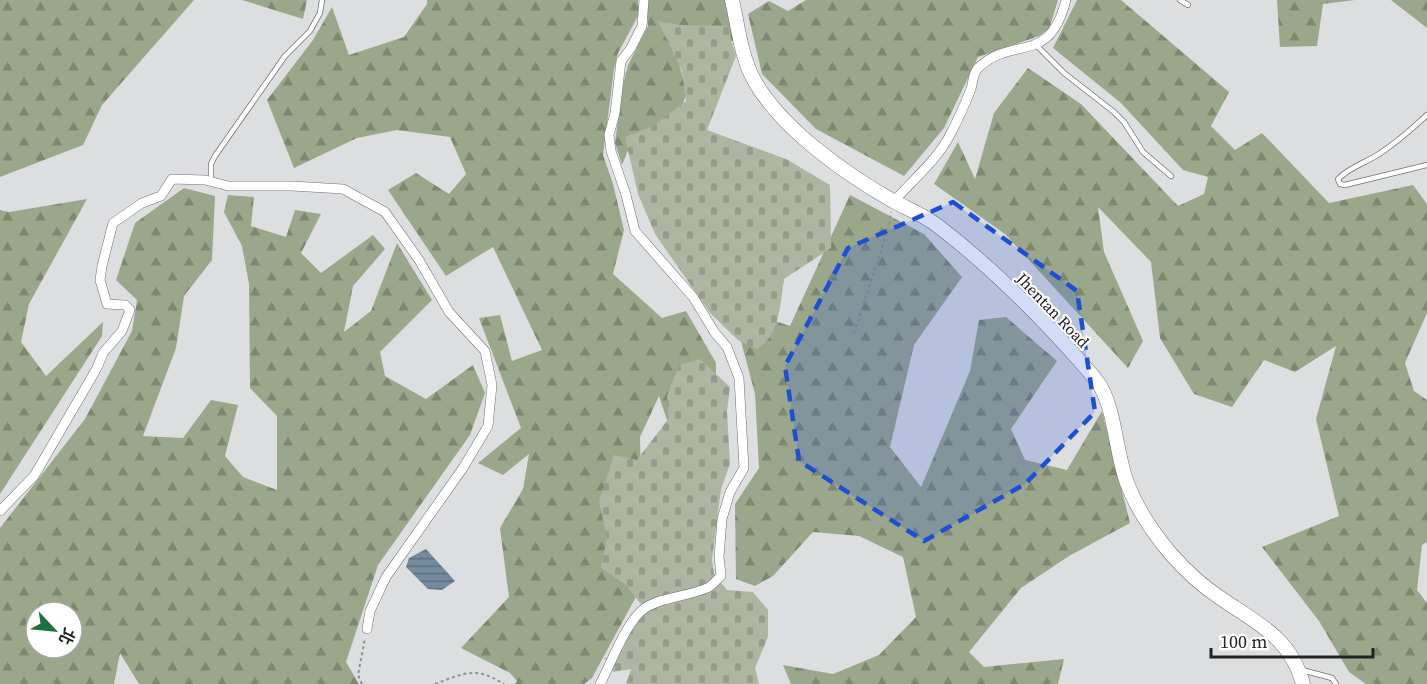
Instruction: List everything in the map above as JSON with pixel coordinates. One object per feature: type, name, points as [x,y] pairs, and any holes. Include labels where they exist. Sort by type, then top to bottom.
[{"type":"street","points":[[600,684],[619,644],[644,608],[708,588],[721,576],[719,557],[722,519],[730,492],[744,468],[739,378],[734,363],[727,347],[715,333],[693,297],[635,231],[626,195],[611,152],[609,135],[615,113],[621,61],[631,48],[642,26],[644,0]]},
{"type":"street","name":"Jhentan Road","points":[[732,0],[746,59],[753,79],[766,98],[804,138],[831,160],[894,201],[936,224],[983,262],[1078,359],[1102,387],[1127,482],[1152,530],[1196,581],[1219,598],[1252,617],[1288,649],[1299,669],[1303,684]]},
{"type":"street","points":[[894,201],[933,159],[949,136],[971,88],[976,69],[1006,52],[1035,45],[1048,38],[1059,22],[1066,0]]},
{"type":"street","points":[[0,510],[34,476],[97,368],[103,352],[122,331],[130,310],[124,305],[107,304],[100,280],[113,223],[142,203],[160,196],[172,179],[211,181],[228,186],[343,189],[385,212],[419,260],[448,312],[485,351],[492,385],[488,426],[463,468],[386,577],[370,611],[367,629]]},
{"type":"lane","points":[[211,181],[211,164],[215,156],[285,56],[310,31],[320,13],[322,0]]},
{"type":"lane","points":[[1180,0],[1188,5]]},
{"type":"lane","points":[[1035,45],[1064,73],[1114,112],[1124,122],[1143,152],[1171,176]]},
{"type":"lane","points":[[1427,115],[1377,155],[1338,179],[1340,184],[1346,185],[1427,165]]},
{"type":"lane","points":[[1299,669],[1332,678],[1336,684]]},
{"type":"path","points":[[854,333],[889,226],[894,201]]},
{"type":"path","points":[[362,684],[358,675],[367,629]]},
{"type":"path","points":[[435,684],[468,672],[489,674],[504,684]]},
{"type":"highlighted area","points":[[953,202],[1077,291],[1095,412],[1025,484],[924,541],[799,461],[785,366],[848,248]]},
{"type":"green space","points":[[0,0],[194,0],[102,105],[83,145],[0,177]]},
{"type":"green space","points":[[242,0],[307,0],[303,19]]},
{"type":"green space","points":[[427,0],[638,0],[639,14],[618,53],[614,69],[603,155],[613,184],[624,230],[613,274],[662,318],[686,311],[716,363],[715,456],[681,462],[659,396],[640,437],[644,582],[592,678],[584,684],[515,684],[517,681],[510,673],[461,648],[509,597],[500,528],[523,489],[529,454],[503,475],[478,463],[521,428],[479,318],[500,315],[512,361],[542,350],[493,247],[446,276],[388,190],[416,173],[449,194],[466,174],[450,137],[397,130],[357,138],[294,168],[267,100],[313,40],[332,7],[349,55],[404,37],[427,4]]},
{"type":"green space","points":[[646,0],[727,0],[735,41],[701,41],[670,31],[687,93],[678,116],[632,140],[622,165],[615,143],[622,88],[628,65],[648,26]]},
{"type":"green space","points":[[806,0],[1058,0],[1049,29],[1039,36],[978,57],[944,128],[904,176],[816,129],[762,74],[748,14],[769,1],[788,11]]},
{"type":"green space","points":[[1077,0],[1121,0],[1229,92],[1211,126],[1235,150],[1262,133],[1329,203],[1413,185],[1427,204],[1427,313],[1405,363],[1414,391],[1427,400],[1427,542],[1422,545],[1417,590],[1427,603],[1427,684],[1366,684],[1349,672],[1319,621],[1262,547],[1339,516],[1316,419],[1336,346],[1295,372],[1264,360],[1232,407],[1194,394],[1160,338],[1151,262],[1098,207],[1104,252],[1143,341],[1128,368],[1005,234],[934,184],[958,142],[975,179],[994,113],[1028,68],[1081,104],[1178,206],[1204,194],[1208,177],[1183,170],[1121,103],[1053,48]]},
{"type":"green space","points":[[1277,0],[1355,0],[1323,4],[1317,46],[1280,47]]},
{"type":"green space","points":[[1391,0],[1427,0],[1427,28]]},
{"type":"green space","points":[[658,21],[680,25],[727,26],[736,56],[707,130],[786,159],[830,185],[831,248],[784,279],[780,309],[774,328],[764,344],[756,349],[738,340],[710,313],[655,234],[638,194],[625,137],[653,126],[686,101],[682,71]]},
{"type":"green space","points":[[184,188],[215,196],[212,260],[184,296],[176,348],[143,436],[183,438],[211,400],[238,405],[225,456],[243,477],[277,490],[277,416],[250,388],[249,284],[242,246],[224,212],[228,195],[254,197],[251,226],[286,237],[295,210],[321,214],[301,253],[321,273],[373,235],[385,249],[353,286],[344,332],[371,311],[397,243],[432,300],[380,352],[385,376],[426,399],[473,365],[485,393],[470,435],[378,565],[346,662],[359,684],[139,684],[120,653],[114,684],[0,684],[0,528],[85,419],[132,331],[137,300],[116,280],[135,223]]},
{"type":"green space","points":[[850,195],[924,234],[962,277],[914,345],[890,447],[921,487],[970,371],[979,320],[1006,317],[1057,361],[1011,429],[1025,460],[1067,470],[1102,411],[1130,523],[1069,556],[1021,588],[969,652],[984,667],[1064,659],[1058,684],[791,684],[783,665],[833,674],[879,655],[916,617],[903,557],[859,536],[813,532],[773,576],[755,586],[736,579],[735,504],[759,468],[755,394],[732,307],[790,326]]},
{"type":"green space","points":[[87,199],[29,304],[21,342],[46,376],[103,322],[102,336],[0,494],[0,210],[9,212]]},
{"type":"green space","points":[[700,359],[730,387],[727,412],[730,464],[721,489],[712,560],[714,574],[727,590],[753,592],[768,610],[768,637],[755,668],[759,684],[626,684],[631,669],[613,672],[605,658],[612,659],[644,608],[625,584],[601,568],[607,538],[599,501],[614,455],[637,460],[669,418],[667,396],[679,365]]},
{"type":"water","points":[[426,549],[455,581],[442,590],[428,589],[406,567],[409,558]]}]
